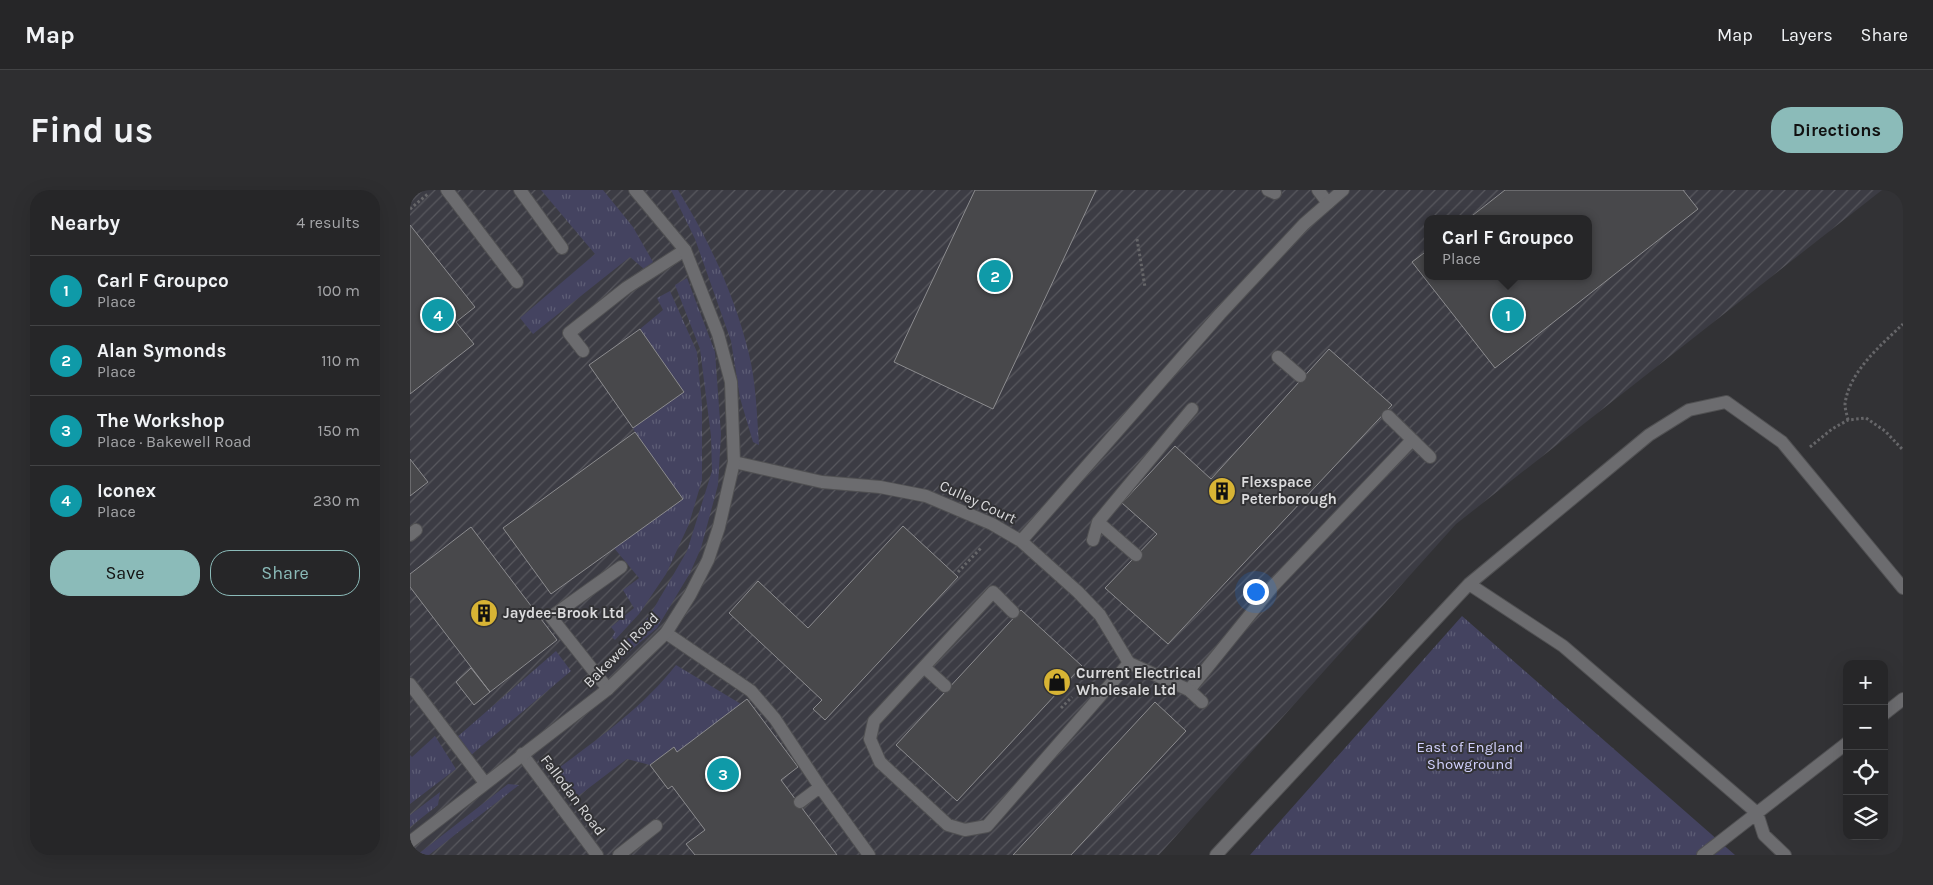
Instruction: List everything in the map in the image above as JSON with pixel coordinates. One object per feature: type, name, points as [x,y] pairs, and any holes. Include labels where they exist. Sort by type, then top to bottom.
[{"type":"street","points":[[447,190],[517,282]]},
{"type":"street","points":[[520,190],[562,248]]},
{"type":"street","name":"Bakewell Road","points":[[410,842],[608,689],[666,634],[690,595],[708,560],[719,527],[734,462],[731,382],[718,334],[685,250],[635,190]]},
{"type":"street","points":[[1318,190],[1328,203]]},
{"type":"street","points":[[1021,540],[1220,314],[1304,224],[1343,190]]},
{"type":"street","points":[[583,351],[569,333],[626,288],[685,250]]},
{"type":"street","points":[[1278,357],[1300,376]]},
{"type":"street","points":[[1216,855],[1469,584],[1649,435],[1689,410],[1726,402],[1782,442],[1903,588]]},
{"type":"street","points":[[1093,540],[1098,522],[1192,409]]},
{"type":"street","points":[[1388,416],[1430,457]]},
{"type":"street","points":[[1189,690],[1274,585],[1412,440]]},
{"type":"street","name":"Culley Court","points":[[734,462],[822,482],[880,487],[926,496],[992,524],[1021,540],[1078,592],[1100,615],[1129,662]]},
{"type":"street","points":[[1098,522],[1136,555]]},
{"type":"street","points":[[608,689],[551,617],[621,567]]},
{"type":"street","points":[[1469,584],[1563,646],[1757,813],[1764,834],[1785,855]]},
{"type":"street","points":[[1013,612],[993,592],[874,721],[870,739],[880,762],[948,825],[964,830],[987,826],[1041,766],[1129,662],[1189,690],[1202,702]]},
{"type":"street","points":[[666,634],[751,691],[868,855]]},
{"type":"street","points":[[924,667],[945,686]]},
{"type":"street","points":[[410,684],[485,783]]},
{"type":"street","points":[[1888,711],[1903,699]]},
{"type":"street","points":[[1703,855],[1843,746]]},
{"type":"street","name":"Fallodan Road","points":[[522,754],[597,855]]},
{"type":"street","points":[[800,802],[820,787]]},
{"type":"street","points":[[618,855],[656,826]]},
{"type":"path","points":[[410,209],[434,190]]},
{"type":"path","points":[[1137,239],[1145,287]]},
{"type":"path","points":[[1848,420],[1845,406],[1850,384],[1871,356],[1903,324]]},
{"type":"path","points":[[1796,460],[1813,444],[1848,420],[1866,418],[1885,431],[1903,450]]},
{"type":"path","points":[[958,572],[982,547]]},
{"type":"shaded area","points":[[410,190],[1882,190],[1456,524],[1159,855],[410,855]]},
{"type":"green space","points":[[541,190],[603,190],[633,227],[653,262],[644,269],[630,257],[533,334],[520,318],[595,254]]},
{"type":"green space","points":[[671,190],[678,190],[700,229],[729,290],[749,354],[756,399],[759,445],[753,442],[740,398],[731,341],[695,239]]},
{"type":"green space","points":[[687,278],[715,352],[721,434],[718,485],[701,548],[690,573],[657,628],[609,669],[604,664],[650,615],[687,551],[712,471],[711,436],[700,349],[675,285]]},
{"type":"green space","points":[[670,291],[697,352],[702,405],[702,480],[689,524],[666,574],[639,614],[615,640],[612,637],[615,632],[611,627],[634,608],[623,590],[639,578],[614,548],[635,432],[633,428],[684,392],[640,329],[663,310],[657,298]]},
{"type":"green space","name":"East of England Showground","points":[[1462,616],[1735,855],[1250,855]]},
{"type":"green space","points":[[556,651],[571,671],[471,755],[456,738]]},
{"type":"green space","points":[[676,665],[741,704],[677,752],[674,747],[650,765],[627,759],[577,797],[556,770],[635,708]]},
{"type":"green space","points":[[435,736],[456,769],[410,804],[410,755],[412,757]]},
{"type":"green space","points":[[508,784],[519,785],[429,855],[417,855]]},
{"type":"green space","points":[[440,792],[438,805],[410,827],[410,815]]},
{"type":"building","points":[[975,190],[1096,190],[993,409],[894,362]]},
{"type":"building","points":[[1505,190],[1683,190],[1698,209],[1495,368],[1426,280],[1592,280],[1592,215],[1473,215]]},
{"type":"building","points":[[410,225],[475,307],[456,322],[474,344],[410,394]]},
{"type":"building","points":[[1424,253],[1424,277],[1412,262]]},
{"type":"building","points":[[640,329],[684,392],[633,428],[589,365]]},
{"type":"building","name":"Flexspace Peterborough","points":[[1329,349],[1392,405],[1168,644],[1105,588],[1157,534],[1122,503],[1175,446],[1211,479]]},
{"type":"building","points":[[635,432],[683,499],[551,594],[503,528]]},
{"type":"building","points":[[410,459],[428,482],[410,496]]},
{"type":"building","points":[[903,526],[958,577],[825,720],[813,709],[822,700],[729,613],[758,581],[808,628]]},
{"type":"building","name":"Jaydee-Brook Ltd","points":[[471,527],[557,640],[490,692],[410,587],[410,574]]},
{"type":"building","points":[[1021,610],[1082,666],[957,801],[896,745]]},
{"type":"building","points":[[471,668],[490,692],[474,705],[456,682]]},
{"type":"building","points":[[747,699],[798,767],[781,780],[837,855],[695,855],[686,844],[705,830],[672,786],[668,789],[650,765],[674,747],[677,752]]},
{"type":"building","points":[[1155,702],[1186,731],[1071,855],[1013,855]]},
{"type":"place","name":"Alan Symonds","points":[[995,276]]},
{"type":"place","name":"Iconex","points":[[438,315]]},
{"type":"place","name":"Carl F Groupco","points":[[1508,315]]},
{"type":"place","name":"Flexspace Peterborough","points":[[1222,491]]},
{"type":"place","name":"Jaydee-Brook Ltd","points":[[484,613]]},
{"type":"place","name":"Current Electrical Wholesale Ltd","points":[[1057,682]]},
{"type":"place","name":"The Workshop","points":[[723,774]]}]
